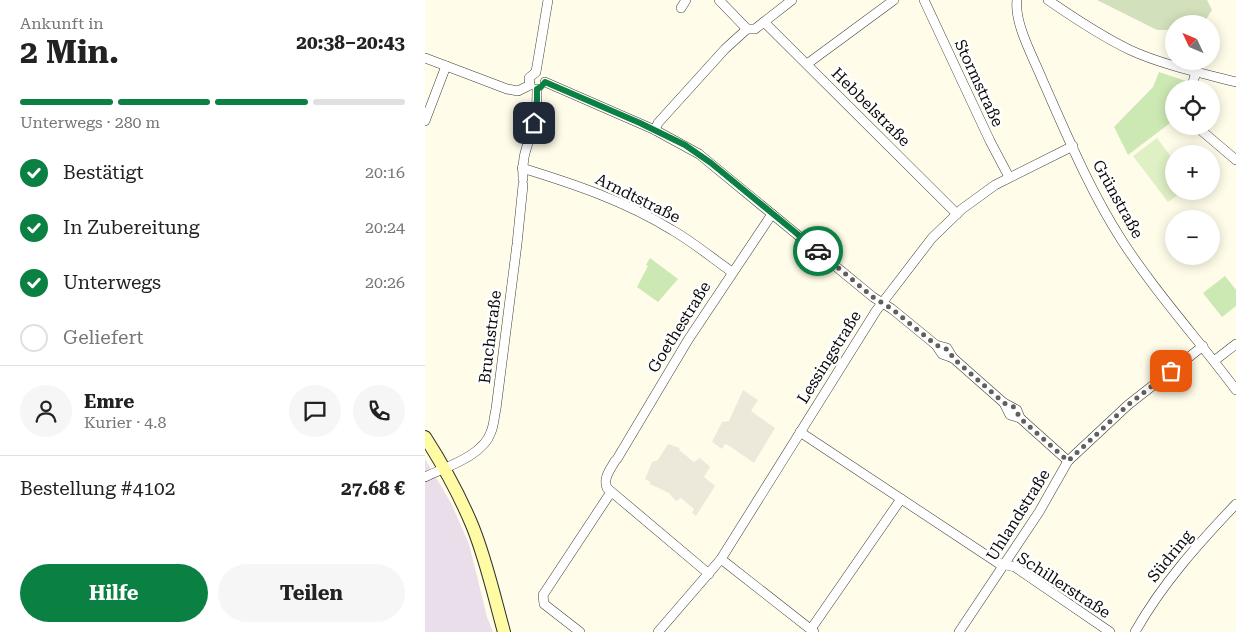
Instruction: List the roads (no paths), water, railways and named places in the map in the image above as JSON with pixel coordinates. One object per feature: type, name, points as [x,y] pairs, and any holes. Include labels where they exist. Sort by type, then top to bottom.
[{"type":"main road","points":[[425,437],[445,468],[477,538],[504,632]]},
{"type":"street","name":"Bruchstraße","points":[[425,477],[474,453],[491,433],[496,409],[517,244],[523,182],[522,162],[534,123],[537,100],[529,78],[536,72],[548,0]]},
{"type":"street","points":[[719,0],[747,28],[755,29],[792,0]]},
{"type":"street","points":[[807,64],[894,0]]},
{"type":"street","name":"Stormstraße","points":[[923,0],[1009,177]]},
{"type":"street","name":"Grünstraße","points":[[1017,0],[1017,11],[1022,30],[1073,146],[1121,238],[1236,390]]},
{"type":"street","points":[[1048,0],[1091,29],[1130,50],[1196,72],[1236,82]]},
{"type":"street","name":"Hebbelstraße","points":[[764,22],[957,214]]},
{"type":"street","points":[[655,130],[658,123],[725,49],[747,28]]},
{"type":"street","points":[[425,58],[507,89],[518,91],[541,87],[545,79],[543,74],[536,72]]},
{"type":"street","points":[[425,121],[446,66]]},
{"type":"street","points":[[1194,80],[1196,72]]},
{"type":"street","points":[[545,82],[655,130],[699,154],[873,297],[883,302],[936,345],[942,354],[953,358],[1004,403],[1009,414],[1020,418],[1068,461]]},
{"type":"street","points":[[1207,135],[1236,160]]},
{"type":"street","name":"Lessingstraße","points":[[658,632],[721,559],[883,302],[925,246],[957,214],[982,194],[1009,177],[1073,146]]},
{"type":"street","name":"Arndtstraße","points":[[522,168],[595,192],[623,204],[670,229],[732,272]]},
{"type":"street","name":"Goethestraße","points":[[611,492],[607,488],[605,481],[616,460],[688,340],[772,214]]},
{"type":"street","points":[[1214,361],[1236,344]]},
{"type":"street","name":"Uhlandstraße","points":[[959,632],[1052,492],[1068,461],[1128,405],[1203,346]]},
{"type":"street","name":"Schillerstraße","points":[[800,432],[998,563],[1015,567],[1109,632]]},
{"type":"street","points":[[580,632],[544,604],[543,595],[611,492],[709,574]]},
{"type":"street","points":[[721,559],[813,630],[901,499]]},
{"type":"street","name":"Südring","points":[[1135,632],[1161,591],[1187,556],[1236,504]]}]
